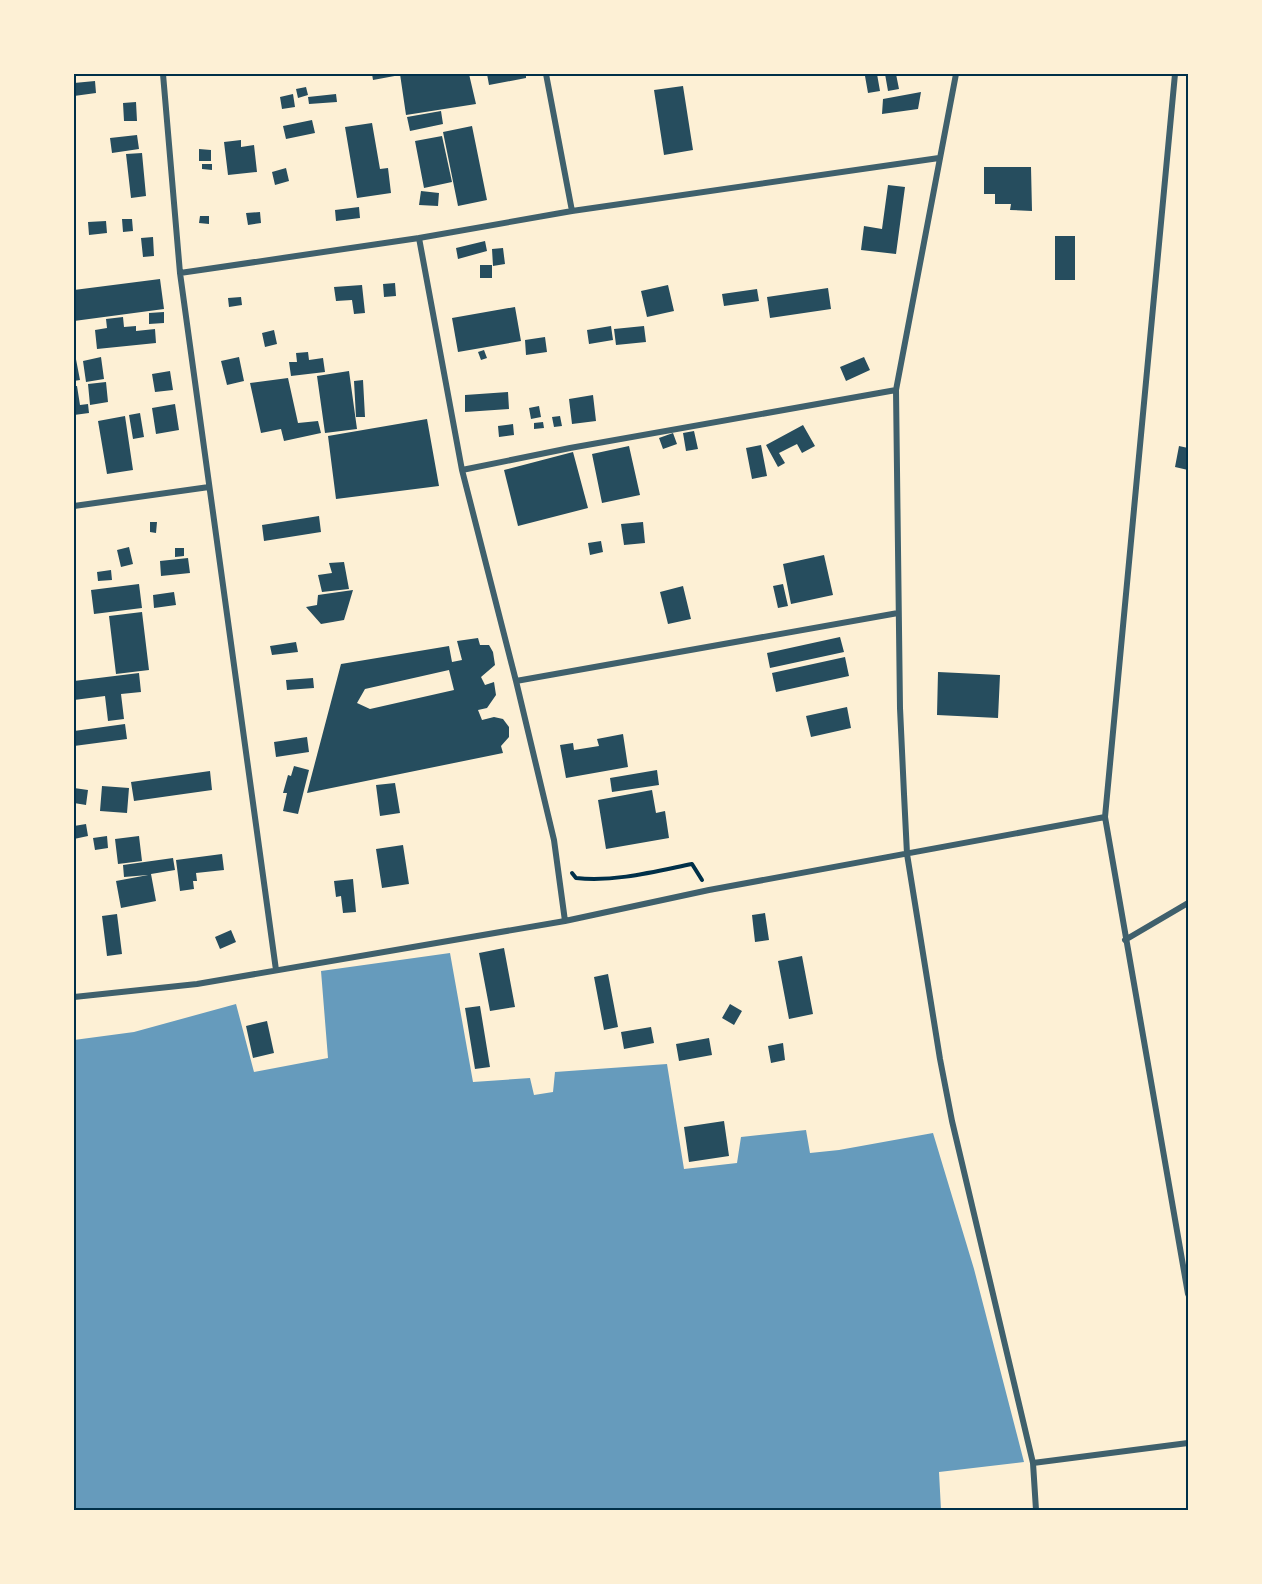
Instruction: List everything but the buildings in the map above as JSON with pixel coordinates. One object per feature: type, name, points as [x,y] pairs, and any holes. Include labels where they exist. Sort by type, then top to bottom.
[{"type":"street","points":[[163,74],[180,273],[276,970]]},
{"type":"street","points":[[546,74],[572,212]]},
{"type":"street","points":[[956,74],[896,390],[900,708],[907,854],[948,1100],[1033,1464],[1036,1510]]},
{"type":"street","points":[[1175,74],[1105,818],[1188,1294]]},
{"type":"street","points":[[180,273],[939,158]]},
{"type":"street","points":[[419,238],[462,470],[516,681],[557,855],[565,921]]},
{"type":"street","points":[[462,470],[570,447],[896,390]]},
{"type":"street","points":[[74,506],[209,487]]},
{"type":"street","points":[[516,681],[898,613]]},
{"type":"street","points":[[74,998],[188,985],[565,921],[710,890],[1105,818]]},
{"type":"street","points":[[1125,940],[1188,903]]},
{"type":"street","points":[[1033,1464],[1188,1443]]},
{"type":"path","points":[[557,855],[576,878],[597,880],[636,876],[692,864]]},
{"type":"water","points":[[450,953],[473,1082],[530,1078],[534,1095],[553,1092],[555,1072],[667,1064],[684,1169],[737,1163],[741,1137],[806,1130],[810,1153],[933,1133],[974,1269],[1024,1462],[939,1472],[941,1510],[74,1510],[74,1040],[134,1032],[236,1004],[254,1072],[328,1058],[321,971]]}]
